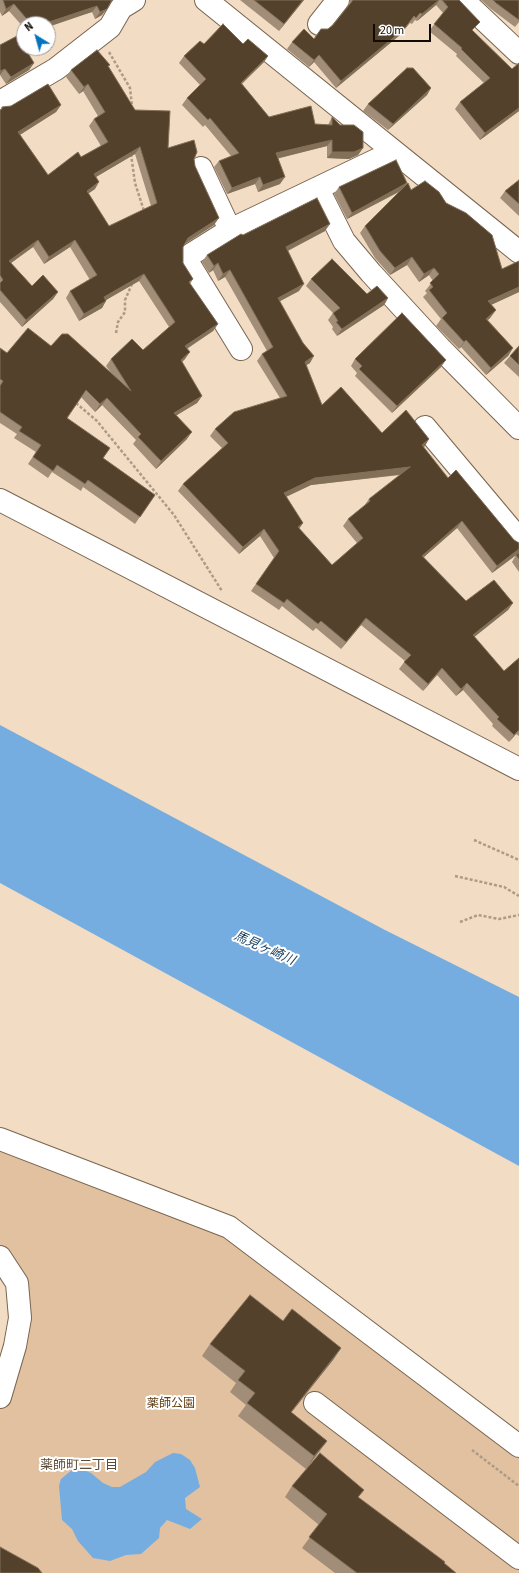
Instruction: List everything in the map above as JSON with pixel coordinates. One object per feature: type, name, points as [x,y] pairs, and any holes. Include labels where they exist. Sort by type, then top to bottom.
[{"type":"street","points":[[0,102],[56,69],[110,27],[121,8],[134,0]]},
{"type":"street","points":[[206,0],[519,252]]},
{"type":"street","points":[[319,24],[338,0]]},
{"type":"street","points":[[463,0],[519,53]]},
{"type":"street","points":[[241,349],[189,264],[190,255],[230,230],[393,152]]},
{"type":"street","points":[[201,168],[230,230]]},
{"type":"street","points":[[318,189],[344,241],[353,252],[440,348],[519,428]]},
{"type":"street","points":[[424,427],[519,539]]},
{"type":"street","points":[[0,500],[519,769]]},
{"type":"street","points":[[0,1139],[229,1227],[519,1446]]},
{"type":"street","points":[[0,1257],[17,1283],[20,1318],[15,1346],[0,1397]]},
{"type":"street","points":[[315,1403],[519,1558]]},
{"type":"path","points":[[99,36],[130,88],[132,109]]},
{"type":"path","points":[[130,152],[135,183],[146,218]]},
{"type":"path","points":[[116,333],[118,322],[125,312],[125,300],[131,285],[136,280]]},
{"type":"path","points":[[74,401],[97,421],[174,515],[224,594]]},
{"type":"path","points":[[474,840],[519,860]]},
{"type":"path","points":[[456,876],[504,887],[519,896]]},
{"type":"path","points":[[460,922],[478,915],[499,919],[519,915]]},
{"type":"path","points":[[472,1450],[519,1486]]},
{"type":"green space","name":"薬師公園","points":[[0,1141],[225,1233],[519,1458],[519,1573],[30,1573],[0,1553],[0,1390],[20,1318],[0,1257]]},
{"type":"water","name":"馬見ヶ崎川","points":[[0,725],[385,930],[519,997],[519,1166],[0,883]]},
{"type":"water","points":[[173,1453],[181,1454],[190,1460],[195,1468],[200,1487],[185,1498],[186,1509],[202,1519],[190,1529],[167,1520],[160,1528],[159,1538],[141,1554],[126,1555],[110,1561],[93,1558],[78,1541],[72,1529],[62,1520],[59,1486],[61,1479],[72,1470],[81,1469],[91,1473],[103,1483],[112,1487],[120,1487],[146,1472],[155,1462]]},
{"type":"building","points":[[3,0],[112,0],[107,9],[100,12],[97,6],[56,20],[56,16],[24,16],[14,4],[6,9]]},
{"type":"building","points":[[254,0],[303,0],[284,24]]},
{"type":"building","points":[[353,0],[439,0],[422,14],[420,13],[416,18],[414,16],[405,28],[341,81],[319,55],[314,60],[292,42],[304,29],[314,39],[321,29],[328,29],[333,25]]},
{"type":"building","points":[[442,0],[459,0],[480,22],[472,30],[512,69],[519,63],[519,108],[485,133],[460,102],[490,78],[461,49],[462,48],[434,24],[448,7]]},
{"type":"building","points":[[493,0],[519,0],[519,20],[496,3]]},
{"type":"building","points":[[223,24],[243,44],[248,39],[268,56],[241,83],[269,117],[311,106],[315,124],[332,125],[332,117],[340,125],[354,125],[363,132],[363,148],[354,152],[332,152],[332,140],[276,153],[285,177],[263,185],[260,177],[232,188],[219,161],[239,153],[210,118],[208,120],[187,98],[206,79],[184,56],[200,41],[204,44]]},
{"type":"building","points":[[16,37],[16,56],[30,56],[34,63],[11,77],[5,69],[0,71],[0,45]]},
{"type":"building","points":[[97,50],[110,65],[108,66],[135,110],[170,111],[168,148],[194,140],[197,152],[194,159],[195,166],[219,218],[188,238],[183,247],[183,263],[193,279],[189,282],[218,324],[185,346],[190,352],[181,360],[202,396],[174,413],[192,432],[161,461],[138,437],[141,434],[107,398],[100,404],[86,390],[67,418],[110,448],[103,458],[155,495],[140,517],[88,480],[85,484],[57,465],[53,471],[33,457],[41,445],[19,431],[22,427],[0,412],[0,386],[3,381],[0,379],[0,348],[7,353],[28,328],[51,346],[62,334],[68,334],[131,391],[111,359],[132,339],[143,350],[175,322],[144,274],[104,297],[106,301],[84,314],[70,291],[97,275],[75,240],[49,257],[38,240],[9,261],[32,286],[43,275],[58,292],[26,320],[0,290],[0,283],[3,280],[0,275],[0,110],[2,107],[11,106],[48,84],[61,105],[18,132],[48,175],[78,152],[81,157],[108,142],[94,119],[105,112],[88,84],[84,87],[71,70]],"holes":[[[140,147],[157,203],[109,226],[87,191],[99,182],[94,174]]]},
{"type":"building","points":[[407,68],[413,68],[431,88],[393,124],[368,104]]},
{"type":"building","points":[[396,160],[407,183],[352,213],[339,187]]},
{"type":"building","points":[[519,180],[519,204],[505,191]]},
{"type":"building","points":[[425,181],[439,192],[446,203],[466,213],[492,235],[502,269],[519,261],[519,287],[488,301],[496,310],[486,319],[513,348],[491,368],[466,340],[464,342],[442,318],[447,313],[429,290],[433,287],[430,283],[439,274],[434,268],[424,274],[412,257],[395,268],[380,251],[365,226],[408,183],[411,190]]},
{"type":"building","points":[[317,198],[330,224],[286,247],[304,284],[278,298],[303,343],[314,356],[305,362],[322,405],[341,387],[382,433],[406,410],[429,439],[422,445],[448,478],[456,470],[514,540],[519,543],[519,549],[497,566],[462,521],[422,556],[466,601],[494,580],[513,603],[473,635],[504,671],[519,658],[519,730],[514,735],[497,719],[499,717],[467,683],[461,689],[442,668],[428,684],[404,662],[411,655],[366,618],[346,642],[321,621],[318,624],[287,599],[284,603],[256,584],[279,551],[264,529],[243,547],[183,484],[228,443],[215,429],[234,412],[287,396],[262,354],[273,347],[230,270],[223,274],[218,263],[214,266],[207,255],[241,234],[243,235]],"holes":[[[410,467],[369,499],[370,501],[348,519],[363,538],[332,565],[298,527],[303,523],[284,493],[315,478]]]},
{"type":"building","points":[[332,259],[367,294],[377,286],[388,298],[342,329],[336,322],[338,321],[333,313],[340,308],[311,279]]},
{"type":"building","points":[[402,313],[446,360],[397,406],[359,369],[362,366],[355,359]]},
{"type":"building","points":[[519,346],[519,365],[510,356]]},
{"type":"building","points":[[250,1295],[283,1321],[292,1309],[341,1348],[291,1412],[327,1441],[314,1456],[247,1403],[255,1393],[238,1380],[245,1371],[210,1344]]},
{"type":"building","points":[[320,1453],[364,1490],[358,1497],[445,1562],[444,1563],[456,1573],[357,1573],[309,1537],[327,1514],[292,1486]]},
{"type":"building","points":[[0,1547],[38,1568],[42,1573],[0,1573]]},
{"type":"district","name":"薬師町二丁目","points":[[79,1466]]}]
